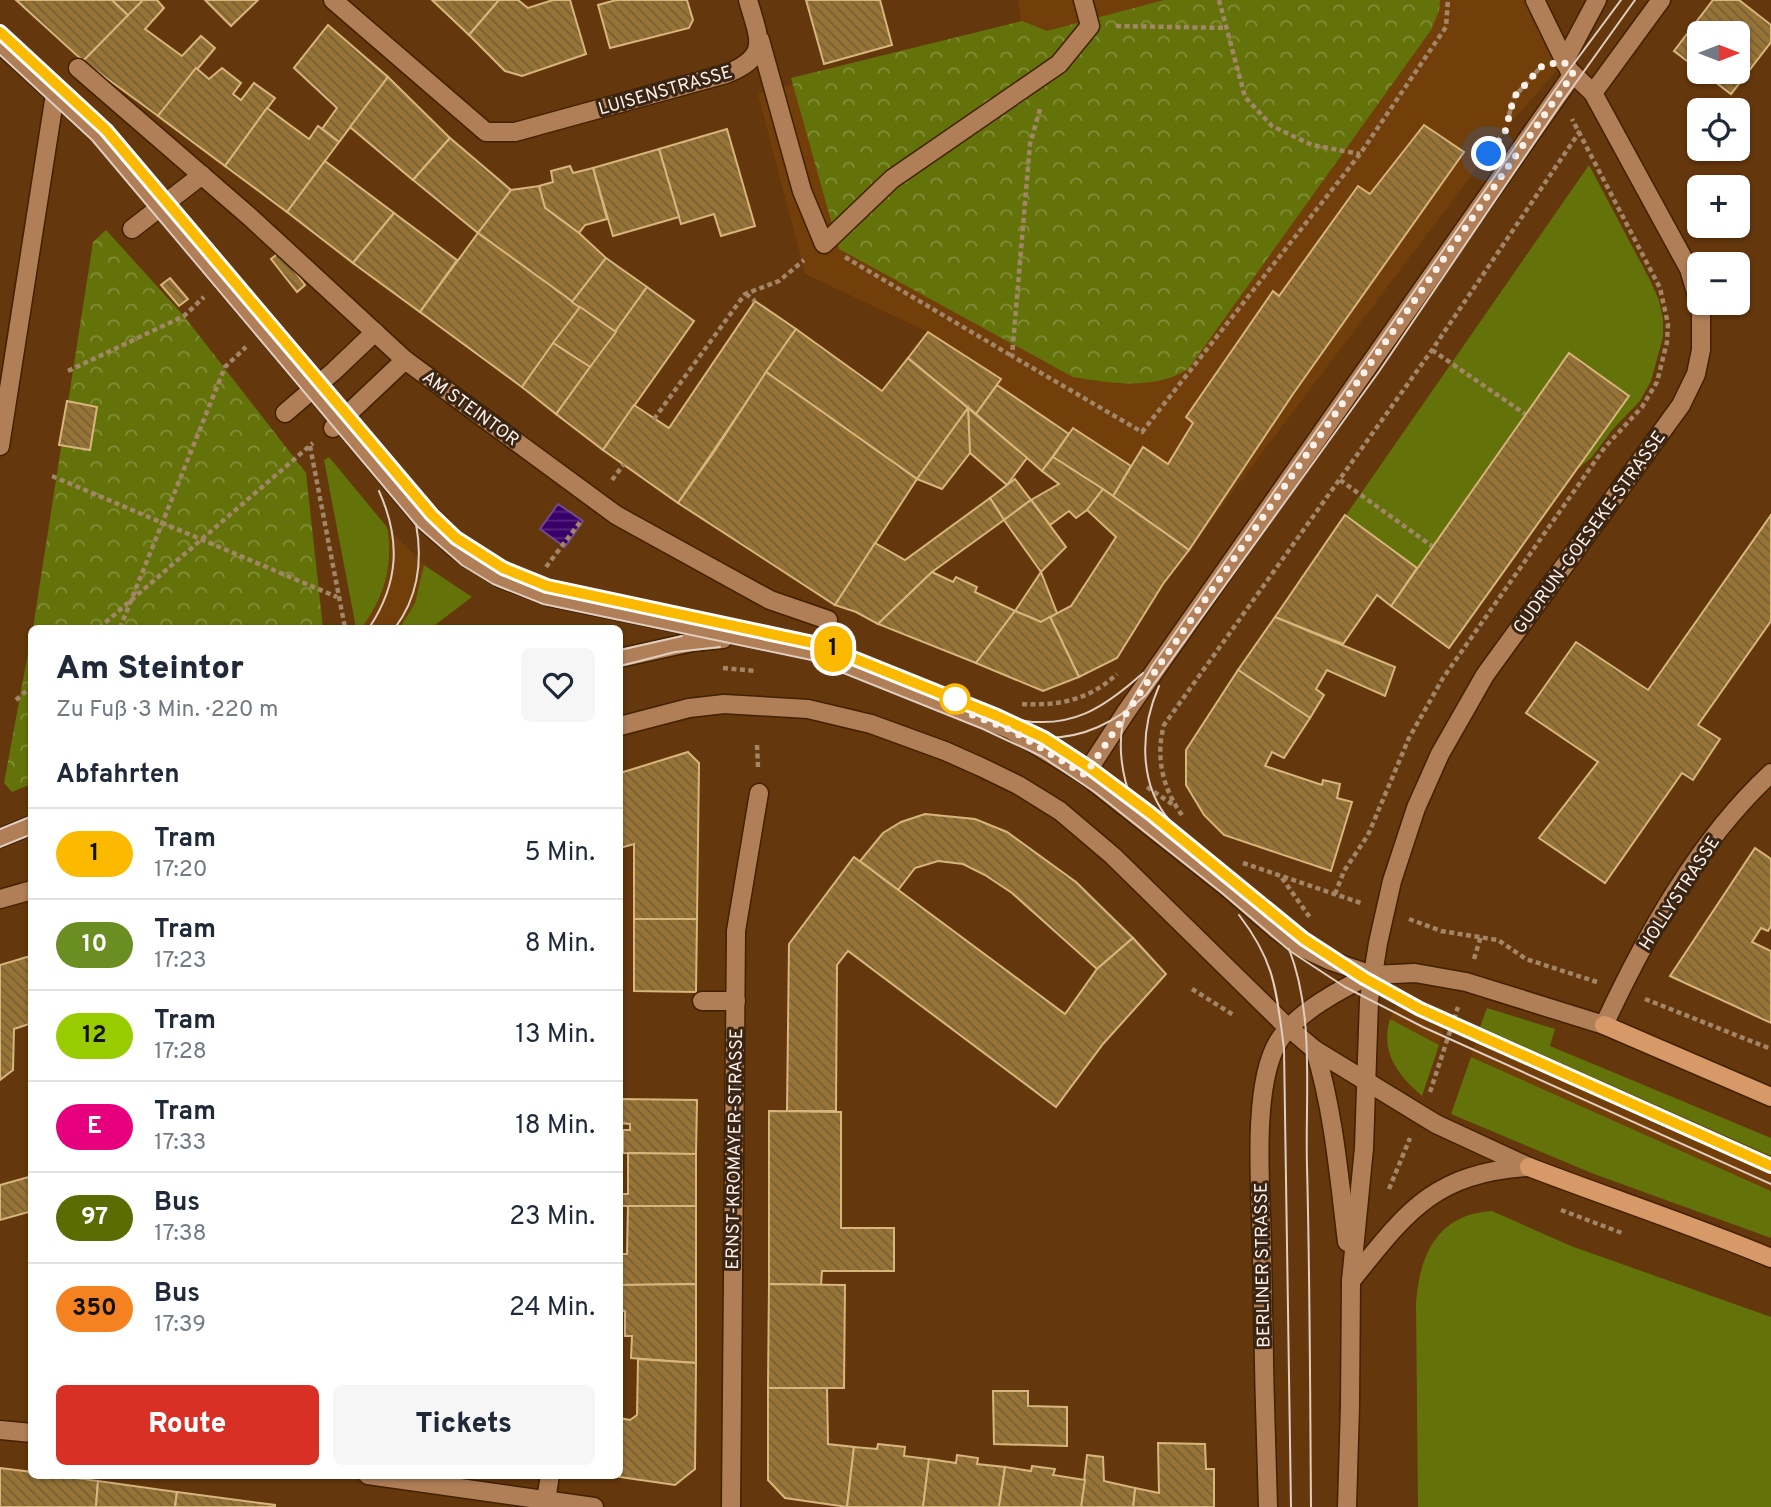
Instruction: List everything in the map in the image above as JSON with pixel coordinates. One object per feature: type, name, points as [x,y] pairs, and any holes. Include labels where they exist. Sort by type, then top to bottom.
[{"type":"main road","points":[[1604,1025],[1771,1097]]},
{"type":"main road","points":[[1529,1167],[1771,1258]]},
{"type":"street","name":"LUISENSTRASSE","points":[[333,0],[486,132],[515,132],[726,74],[741,68],[751,59],[760,40]]},
{"type":"street","points":[[748,0],[802,191],[824,244],[892,179],[1059,64],[1090,26],[1083,0]]},
{"type":"street","name":"GUDRUN-GOESEKE-STRASSE","points":[[1372,975],[1392,880],[1416,808],[1440,754],[1485,676],[1681,405],[1696,374],[1701,349],[1701,309],[1689,269],[1592,93],[1569,68],[1535,0]]},
{"type":"street","points":[[1085,775],[1569,68],[1597,0]]},
{"type":"street","points":[[1592,93],[1661,0]]},
{"type":"street","points":[[0,44],[101,136],[313,389],[337,424],[424,521],[460,552],[500,578],[550,597],[795,646],[829,656],[1011,730],[1085,775],[1278,931],[1303,948],[1372,975],[1415,973],[1448,978],[1604,1025]]},
{"type":"street","name":"AM STEINTOR","points":[[78,68],[202,175],[405,360],[615,515],[770,600],[828,620]]},
{"type":"street","points":[[0,446],[5,381],[55,94]]},
{"type":"street","points":[[132,229],[202,175]]},
{"type":"street","points":[[285,413],[375,332]]},
{"type":"street","name":"AM STEINTOR","points":[[337,424],[405,360]]},
{"type":"street","points":[[623,657],[713,639],[758,640]]},
{"type":"street","points":[[623,725],[689,708],[724,704],[808,709],[871,724],[945,751],[1018,785],[1060,811],[1112,856],[1315,1051],[1436,1124],[1529,1167]]},
{"type":"street","name":"HOLLYSTRASSE","points":[[1604,1025],[1628,974],[1687,877],[1723,826],[1771,773]]},
{"type":"street","name":"ERNST-KROMAYER-STRASSE","points":[[730,1507],[736,931],[759,793]]},
{"type":"street","points":[[0,838],[28,827]]},
{"type":"street","points":[[0,899],[28,891]]},
{"type":"street","points":[[1289,1028],[1340,990],[1372,975]]},
{"type":"street","points":[[1347,1507],[1351,1281],[1364,1148],[1372,975]]},
{"type":"street","points":[[702,1001],[736,1001]]},
{"type":"street","name":"BERLINER STRASSE","points":[[1268,1507],[1263,1368],[1262,1106],[1267,1069],[1277,1043],[1289,1028]]},
{"type":"street","points":[[1315,1051],[1336,1141],[1351,1281]]},
{"type":"street","points":[[1351,1281],[1399,1221],[1430,1195],[1463,1178],[1504,1169],[1529,1167]]},
{"type":"street","points":[[0,1430],[28,1433]]},
{"type":"street","points":[[396,1479],[594,1507]]},
{"type":"street","points":[[546,1500],[549,1479]]},
{"type":"path","points":[[1219,0],[1245,97],[1272,126],[1312,145],[1360,154]]},
{"type":"path","points":[[856,263],[1142,432],[1360,154],[1446,27],[1448,0]]},
{"type":"path","points":[[1090,26],[1227,28]]},
{"type":"path","points":[[1507,124],[1514,97],[1543,65],[1569,68]]},
{"type":"path","points":[[1012,356],[1030,144],[1052,68]]},
{"type":"path","points":[[1185,819],[1176,806],[1163,775],[1160,745],[1164,725],[1432,350],[1579,133],[1660,289],[1668,324],[1667,342],[1657,382],[1642,407],[1605,447],[1443,678],[1409,738],[1368,835],[1344,871],[1335,894],[1241,862]]},
{"type":"path","points":[[654,419],[746,294],[779,281],[798,264]]},
{"type":"path","points":[[746,294],[755,301]]},
{"type":"path","points":[[68,372],[184,316],[205,296]]},
{"type":"path","points":[[121,625],[225,367],[246,346]]},
{"type":"path","points":[[1432,350],[1525,414]]},
{"type":"path","points":[[103,625],[337,424]]},
{"type":"path","points":[[310,445],[344,625]]},
{"type":"path","points":[[555,574],[544,571],[624,464]]},
{"type":"path","points":[[52,476],[337,597]]},
{"type":"path","points":[[1340,480],[1432,547]]},
{"type":"path","points":[[1018,704],[1059,704],[1073,701],[1101,688],[1119,673]]},
{"type":"path","points":[[16,700],[28,690]]},
{"type":"shaded area","points":[[1018,0],[1535,0],[1564,62],[1513,120],[1189,550],[1053,457],[1042,471],[908,358],[928,332],[805,274],[758,94],[1021,21]]},
{"type":"shaded area","points":[[558,504],[583,521],[565,547],[540,529]]},
{"type":"shaded area","points":[[387,527],[424,565],[415,603],[402,625],[363,625],[382,593],[390,555]]},
{"type":"shaded area","points":[[1413,998],[1449,1011],[1439,1045],[1390,1019],[1397,1006]]},
{"type":"shaded area","points":[[1480,1027],[1771,1156],[1771,1191],[1471,1057]]},
{"type":"green space","points":[[1164,0],[1440,0],[1439,11],[1431,30],[1189,368],[1177,375],[1148,383],[1117,383],[1073,377],[839,249],[791,78],[1022,21],[1047,31]]},
{"type":"green space","points":[[1589,165],[1659,300],[1663,337],[1651,381],[1640,401],[1612,430],[1592,457],[1574,472],[1568,353],[1417,568],[1346,515]]},
{"type":"green space","points":[[106,230],[184,316],[306,473],[323,625],[33,625],[93,242]]},
{"type":"green space","points":[[329,457],[387,527],[389,554],[385,580],[376,605],[363,625],[355,625],[324,460]]},
{"type":"green space","points":[[424,565],[472,597],[435,625],[402,625],[415,603]]},
{"type":"green space","points":[[28,653],[28,785],[12,792],[4,783]]},
{"type":"green space","points":[[1487,1008],[1555,1029],[1550,1046],[1771,1138],[1771,1156],[1480,1027]]},
{"type":"green space","points":[[1390,1019],[1439,1045],[1422,1096],[1405,1080],[1389,1053],[1387,1042]]},
{"type":"green space","points":[[1471,1057],[1771,1191],[1771,1238],[1594,1174],[1451,1114]]},
{"type":"green space","points":[[1492,1211],[1571,1246],[1771,1317],[1771,1507],[1418,1507],[1416,1304],[1421,1270],[1434,1241],[1445,1229],[1457,1220]]},
{"type":"building","points":[[16,0],[112,0],[129,16],[83,61]]},
{"type":"building","points":[[112,0],[143,0],[129,16]]},
{"type":"building","points":[[143,0],[157,0],[164,8],[145,29],[182,56],[201,36],[215,48],[158,116],[83,61]]},
{"type":"building","points":[[205,0],[258,0],[231,26]]},
{"type":"building","points":[[432,0],[499,0],[469,35]]},
{"type":"building","points":[[499,0],[518,0],[528,8],[553,0],[570,0],[586,54],[522,76],[505,71],[469,35]]},
{"type":"building","points":[[616,0],[687,0],[693,20],[689,28],[610,48],[598,5]]},
{"type":"building","points":[[806,0],[880,0],[892,45],[824,64]]},
{"type":"building","points":[[1713,0],[1739,0],[1771,25],[1771,42],[1750,69],[1750,21],[1697,21]]},
{"type":"building","points":[[328,25],[388,77],[339,142],[322,129],[337,108],[294,68]]},
{"type":"building","points":[[1687,34],[1687,61],[1674,51]]},
{"type":"building","points":[[196,68],[209,79],[222,68],[241,83],[233,94],[241,100],[254,83],[275,98],[225,166],[158,116]]},
{"type":"building","points":[[388,77],[450,138],[413,180],[350,127]]},
{"type":"building","points":[[1718,84],[1739,84],[1731,94]]},
{"type":"building","points":[[267,108],[309,139],[318,126],[339,142],[287,212],[225,166]]},
{"type":"building","points":[[1424,125],[1464,152],[1293,394],[1189,550],[1113,496],[1143,447],[1168,464],[1193,423],[1186,417],[1273,291],[1279,296],[1358,186],[1370,194]]},
{"type":"building","points":[[727,129],[755,226],[721,236],[714,214],[681,224],[659,149]]},
{"type":"building","points":[[450,138],[511,190],[478,233],[413,180]]},
{"type":"building","points":[[659,149],[679,217],[613,236],[593,168]]},
{"type":"building","points":[[325,161],[394,213],[353,263],[287,212]]},
{"type":"building","points":[[570,166],[573,173],[593,168],[607,219],[585,225],[579,233],[545,208],[539,186],[553,182],[551,171]]},
{"type":"building","points":[[539,186],[545,208],[579,233],[606,258],[572,302],[478,233],[511,190]]},
{"type":"building","points":[[394,213],[457,260],[420,312],[353,263]]},
{"type":"building","points":[[478,233],[580,307],[522,387],[420,312]]},
{"type":"building","points":[[280,252],[305,285],[297,292],[271,259]]},
{"type":"building","points":[[606,258],[647,287],[616,332],[572,302]]},
{"type":"building","points":[[170,278],[188,299],[179,306],[161,285]]},
{"type":"building","points":[[647,287],[694,321],[603,450],[556,414]]},
{"type":"building","points":[[755,301],[796,329],[678,503],[603,450],[634,405],[669,428]]},
{"type":"building","points":[[580,307],[616,332],[590,367],[553,343]]},
{"type":"building","points":[[796,329],[882,391],[908,358],[968,408],[917,479],[766,372]]},
{"type":"building","points":[[928,332],[1001,379],[976,414],[908,358]]},
{"type":"building","points":[[553,343],[590,367],[556,414],[522,387]]},
{"type":"building","points":[[1569,353],[1629,396],[1449,648],[1391,606]]},
{"type":"building","points":[[766,372],[917,479],[835,605],[678,503]]},
{"type":"building","points":[[997,385],[1069,434],[1042,471],[976,414]]},
{"type":"building","points":[[67,401],[97,407],[90,450],[59,445]]},
{"type":"building","points":[[968,408],[1027,458],[1007,485],[970,453]]},
{"type":"building","points":[[968,408],[970,453],[942,489],[917,479]]},
{"type":"building","points":[[1073,428],[1131,466],[1113,496],[1053,457]]},
{"type":"building","points":[[1053,457],[1103,489],[1087,510],[1076,518],[1069,511],[1050,525],[1031,500],[1059,484],[1042,471]]},
{"type":"building","points":[[1015,479],[1031,500],[1004,520],[990,498]]},
{"type":"building","points":[[1103,489],[1189,550],[1163,584],[1117,658],[1079,677],[1050,617],[1071,606],[1116,537],[1087,510]]},
{"type":"building","points":[[990,498],[1004,520],[932,572],[878,624],[835,605],[875,543],[905,560]]},
{"type":"building","points":[[1031,500],[1066,547],[1041,572],[1004,520]]},
{"type":"building","points":[[1345,515],[1417,568],[1391,606],[1377,595],[1343,644],[1275,617]]},
{"type":"building","points":[[1771,515],[1771,621],[1698,725],[1720,739],[1693,780],[1682,773],[1605,883],[1539,838],[1598,762],[1526,713],[1576,642],[1648,690]]},
{"type":"building","points":[[932,572],[953,582],[956,577],[977,587],[975,592],[1015,611],[976,663],[878,624]]},
{"type":"building","points":[[1041,572],[1057,613],[1041,622],[1015,611]]},
{"type":"building","points":[[1015,611],[1041,622],[1050,617],[1079,677],[1043,691],[976,663]]},
{"type":"building","points":[[1275,617],[1395,667],[1385,696],[1327,670],[1316,689],[1324,695],[1310,718],[1238,670]]},
{"type":"building","points":[[1238,670],[1310,718],[1284,758],[1272,752],[1265,766],[1322,785],[1323,780],[1340,784],[1337,798],[1352,802],[1331,871],[1224,835],[1204,815],[1186,785],[1186,750]]},
{"type":"building","points":[[688,752],[699,763],[697,919],[634,919],[634,844],[623,847],[623,772]]},
{"type":"building","points":[[925,814],[975,819],[1007,832],[1076,882],[1133,938],[1097,969],[1012,893],[963,864],[938,861],[915,868],[898,890],[860,861],[883,833],[901,822]]},
{"type":"building","points":[[1755,848],[1771,859],[1771,926],[1768,931],[1761,928],[1752,942],[1771,951],[1771,1023],[1670,976]]},
{"type":"building","points":[[854,857],[1065,1014],[1097,969],[1133,938],[1166,974],[1103,1044],[1056,1107],[848,951],[837,965],[836,1111],[787,1111],[789,944]]},
{"type":"building","points":[[634,919],[697,919],[696,992],[634,991]]},
{"type":"building","points":[[28,957],[28,1024],[14,1029],[13,1070],[0,1080],[0,965]]},
{"type":"building","points":[[623,1099],[697,1100],[696,1154],[623,1153],[623,1130],[630,1130],[630,1124],[623,1123]]},
{"type":"building","points":[[769,1111],[841,1112],[841,1228],[894,1228],[894,1271],[822,1271],[821,1285],[769,1284]]},
{"type":"building","points":[[628,1153],[696,1154],[696,1206],[623,1206],[623,1194],[628,1194]]},
{"type":"building","points":[[28,1177],[28,1212],[0,1220],[0,1185]]},
{"type":"building","points":[[628,1206],[696,1206],[696,1284],[623,1285],[623,1254],[627,1254]]},
{"type":"building","points":[[696,1284],[696,1363],[631,1358],[632,1336],[625,1336],[623,1285]]},
{"type":"building","points":[[769,1284],[845,1285],[844,1388],[768,1388]]},
{"type":"building","points":[[638,1359],[696,1363],[695,1469],[675,1485],[623,1477],[623,1419],[630,1420],[637,1415]]},
{"type":"building","points":[[768,1388],[827,1388],[828,1444],[854,1447],[847,1507],[785,1498],[768,1480]]},
{"type":"building","points":[[993,1391],[1028,1391],[1028,1406],[1067,1407],[1067,1446],[994,1444]]},
{"type":"building","points":[[1158,1443],[1205,1444],[1206,1469],[1214,1469],[1214,1507],[1133,1507],[1135,1488],[1159,1493]]},
{"type":"building","points":[[878,1444],[905,1447],[904,1456],[929,1459],[923,1507],[847,1507],[854,1447],[877,1449]]},
{"type":"building","points":[[957,1455],[978,1458],[977,1464],[1005,1467],[999,1507],[923,1507],[929,1459],[956,1463]]},
{"type":"building","points":[[1087,1455],[1103,1457],[1104,1481],[1135,1488],[1133,1507],[1081,1507]]},
{"type":"building","points":[[1032,1466],[1055,1469],[1053,1475],[1085,1480],[1081,1507],[999,1507],[1005,1467],[1031,1471]]},
{"type":"building","points":[[0,1468],[28,1472],[28,1479],[98,1481],[96,1507],[0,1507]]},
{"type":"building","points":[[98,1481],[177,1492],[175,1507],[96,1507]]},
{"type":"building","points":[[177,1492],[275,1505],[275,1507],[175,1507]]},
{"type":"tram line","points":[[1131,799],[1122,766],[1122,732],[1127,710],[1152,666],[1569,70],[1621,0]]},
{"type":"tram line","points":[[1042,738],[1072,736],[1098,727],[1111,721],[1146,695],[1380,370],[1562,102],[1635,0]]},
{"type":"tram line","name":"1","points":[[0,32],[106,130],[432,515],[456,538],[503,568],[547,586],[818,644],[997,716],[1044,738],[1090,768],[1188,842],[1276,918],[1364,978],[1420,1009],[1771,1166]]},
{"type":"tram line","points":[[0,33],[106,130],[397,475],[456,538],[503,568],[546,586],[818,644],[997,716],[1044,738],[1131,798],[1276,918],[1364,978],[1420,1009],[1771,1166]]},
{"type":"tram line","points":[[0,55],[92,140],[417,526],[462,565],[493,584],[543,604],[811,660],[983,729],[1041,756],[1096,793],[1290,951],[1345,987],[1423,1027],[1771,1184]]},
{"type":"tram line","points":[[371,625],[386,594],[394,561],[391,527],[379,491]]},
{"type":"tram line","points":[[397,625],[409,604],[417,579],[419,552],[416,524]]},
{"type":"tram line","points":[[623,649],[682,636]]},
{"type":"tram line","points":[[623,665],[675,652],[720,647]]},
{"type":"tram line","points":[[1014,719],[1052,722],[1085,714],[1114,697],[1143,673]]},
{"type":"tram line","points":[[1159,686],[1148,720],[1145,756],[1152,790],[1170,821]]},
{"type":"tram line","points":[[0,829],[28,818]]},
{"type":"tram line","points":[[0,847],[28,836]]},
{"type":"tram line","points":[[1239,915],[1261,948],[1267,963],[1276,994],[1284,1048],[1291,1507]]},
{"type":"tram line","points":[[1289,949],[1297,974],[1306,1028],[1311,1507]]},
{"type":"route","points":[[955,699],[962,711],[1011,730],[1085,775],[1573,74],[1564,62],[1543,65],[1514,97],[1505,132],[1489,154]]}]
